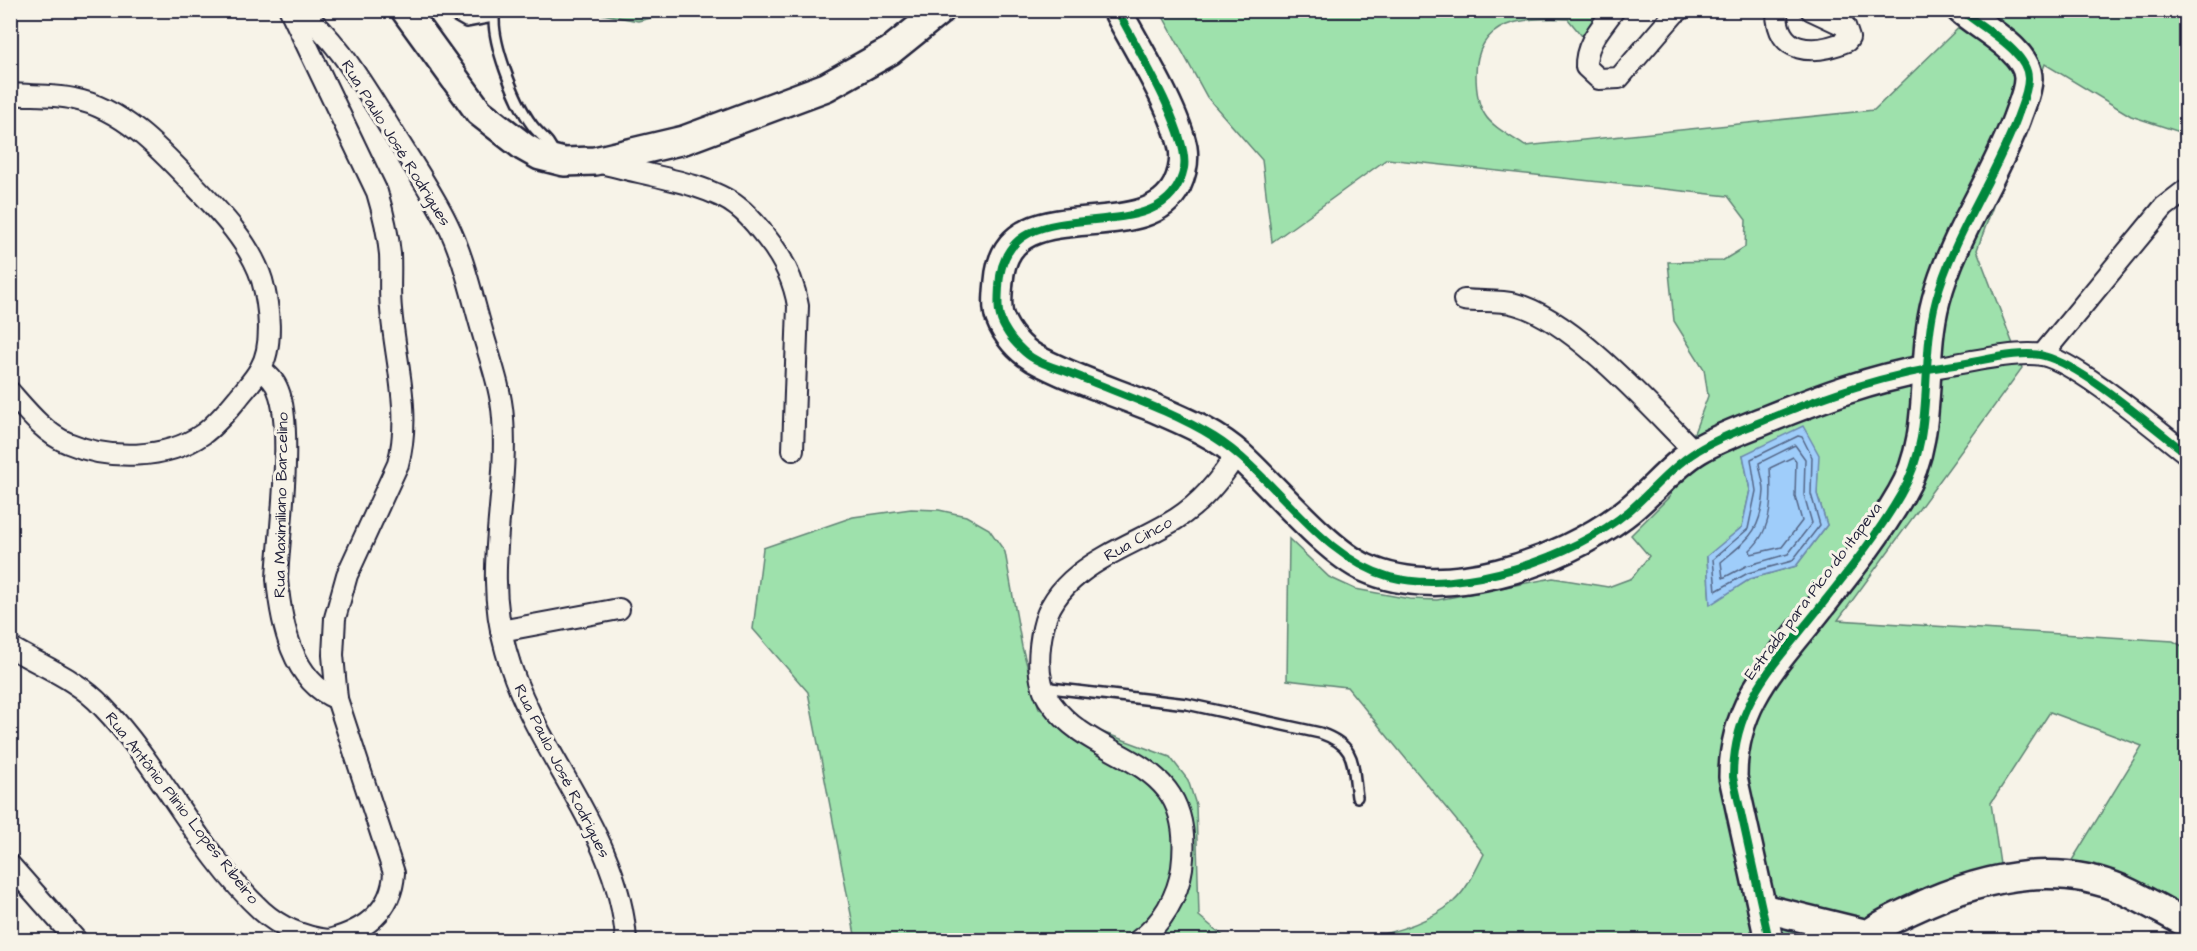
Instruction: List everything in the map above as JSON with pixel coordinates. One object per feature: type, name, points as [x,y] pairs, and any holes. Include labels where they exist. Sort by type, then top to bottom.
[{"type":"street","name":"Rua Antônio Plinio Lopes Ribeiro","points":[[10,647],[54,671],[102,705],[228,872],[263,911],[288,928],[329,940],[350,935],[383,908],[393,891],[394,873],[337,699],[333,655],[335,618],[346,575],[398,464],[403,446],[404,413],[391,308],[390,254],[377,192],[290,10]]},
{"type":"street","name":"Rua Paulo José Rodrigues","points":[[300,10],[330,39],[357,75],[432,195],[458,247],[499,388],[503,418],[494,576],[505,650],[522,695],[606,855],[619,887],[626,940]]},
{"type":"street","points":[[405,10],[479,111],[524,147],[557,161],[595,161],[684,140],[826,87],[890,51],[941,10]]},
{"type":"street","points":[[1117,10],[1175,127],[1183,150],[1184,167],[1170,197],[1152,209],[1134,216],[1067,222],[1024,235],[1008,251],[999,275],[998,314],[1008,335],[1031,357],[1192,424],[1237,453],[1328,541],[1361,567],[1395,578],[1445,582],[1510,570],[1565,551],[1600,532],[1627,513],[1695,452],[1809,402],[1873,380],[2003,357],[2042,355],[2076,371],[2187,453]]},
{"type":"street","points":[[1614,10],[1590,44],[1586,58],[1586,67],[1599,79],[1619,78],[1680,10]]},
{"type":"street","points":[[1777,10],[1780,34],[1786,42],[1800,48],[1819,50],[1847,41],[1848,32],[1845,26],[1810,10]]},
{"type":"street","name":"Estrada para Pico do Itapeva","points":[[1769,940],[1733,777],[1733,750],[1739,729],[1754,693],[1772,666],[1864,550],[1901,494],[1917,462],[1936,300],[1947,268],[2009,139],[2025,95],[2028,79],[2026,66],[2019,54],[1960,10]]},
{"type":"street","points":[[10,94],[72,98],[95,104],[155,145],[235,230],[261,278],[267,302],[268,328],[266,352],[261,369],[222,418],[204,434],[188,443],[160,450],[112,456],[65,442],[32,417],[10,392]]},
{"type":"street","points":[[595,161],[717,194],[751,218],[773,246],[796,288],[798,306],[793,450]]},
{"type":"street","points":[[2042,355],[2164,207],[2187,190]]},
{"type":"street","points":[[1464,300],[1515,304],[1541,315],[1578,340],[1622,378],[1695,452]]},
{"type":"street","name":"Rua Maximiliano Barcelino","points":[[261,369],[274,382],[279,392],[285,421],[277,579],[279,602],[289,642],[302,669],[322,693],[337,699]]},
{"type":"street","name":"Rua Cinco","points":[[1042,687],[1040,657],[1043,627],[1057,597],[1077,577],[1100,560],[1175,519],[1190,508],[1215,484],[1237,453]]},
{"type":"street","points":[[501,631],[619,609]]},
{"type":"street","points":[[1042,687],[1052,706],[1081,731],[1155,775],[1175,808],[1181,827],[1184,852],[1180,880],[1167,909],[1139,940]]},
{"type":"street","points":[[10,865],[76,940]]},
{"type":"street","points":[[1762,908],[1864,937],[1960,889],[2014,876],[2047,873],[2073,876],[2120,889],[2187,923]]},
{"type":"lane","points":[[445,10],[466,22],[494,14],[501,56],[517,96],[532,125],[551,145],[557,161]]},
{"type":"lane","points":[[1042,687],[1187,704],[1320,733],[1341,741],[1348,750],[1357,797]]},
{"type":"green space","points":[[582,10],[681,10],[681,11],[638,21]]},
{"type":"green space","points":[[1160,11],[1605,11],[1586,41],[1568,19],[1535,19],[1506,25],[1484,42],[1478,56],[1476,75],[1480,106],[1493,124],[1525,146],[1874,110],[1976,11],[2186,11],[2186,134],[2131,116],[2045,64],[1977,250],[2022,368],[1838,620],[2173,641],[2186,648],[2186,916],[2071,862],[2142,746],[2050,712],[1991,803],[2002,878],[1879,940],[1357,940],[1408,927],[1443,909],[1463,892],[1484,854],[1347,687],[1287,680],[1289,539],[1329,577],[1355,589],[1410,599],[1437,600],[1553,578],[1608,587],[1632,578],[1649,556],[1631,535],[1670,496],[1708,396],[1704,369],[1674,321],[1668,262],[1722,261],[1745,247],[1746,220],[1728,196],[1387,159],[1272,242],[1262,160],[1207,97]],"holes":[[[1743,455],[1818,455],[1817,494],[1827,525],[1796,566],[1750,579],[1710,604],[1707,557],[1742,527],[1750,490]]]},
{"type":"green space","points":[[911,509],[939,510],[966,516],[989,529],[1005,552],[1022,647],[1039,709],[1170,757],[1188,780],[1196,805],[1199,916],[1228,940],[856,940],[808,692],[753,629],[763,548],[853,517]]},
{"type":"water","points":[[1803,426],[1819,455],[1817,494],[1827,525],[1796,566],[1750,579],[1710,605],[1707,556],[1742,527],[1750,490],[1743,455]]},
{"type":"cycle path","points":[[1117,10],[1170,112],[1184,153],[1184,168],[1171,196],[1148,210],[1118,217],[1054,225],[1027,234],[1007,254],[998,299],[1003,325],[1017,345],[1036,360],[1162,410],[1214,437],[1258,472],[1318,534],[1340,552],[1364,567],[1390,577],[1418,582],[1482,577],[1516,568],[1548,557],[1606,528],[1629,511],[1688,457],[1729,434],[1810,403],[1880,380],[2012,355],[2044,356],[2079,372],[2117,398],[2186,453]]},
{"type":"cycle path","points":[[1769,940],[1733,777],[1740,728],[1758,687],[1871,540],[1892,510],[1912,472],[1923,424],[1931,324],[1943,276],[2008,141],[2027,89],[2028,79],[2021,59],[2002,40],[1961,10]]}]
